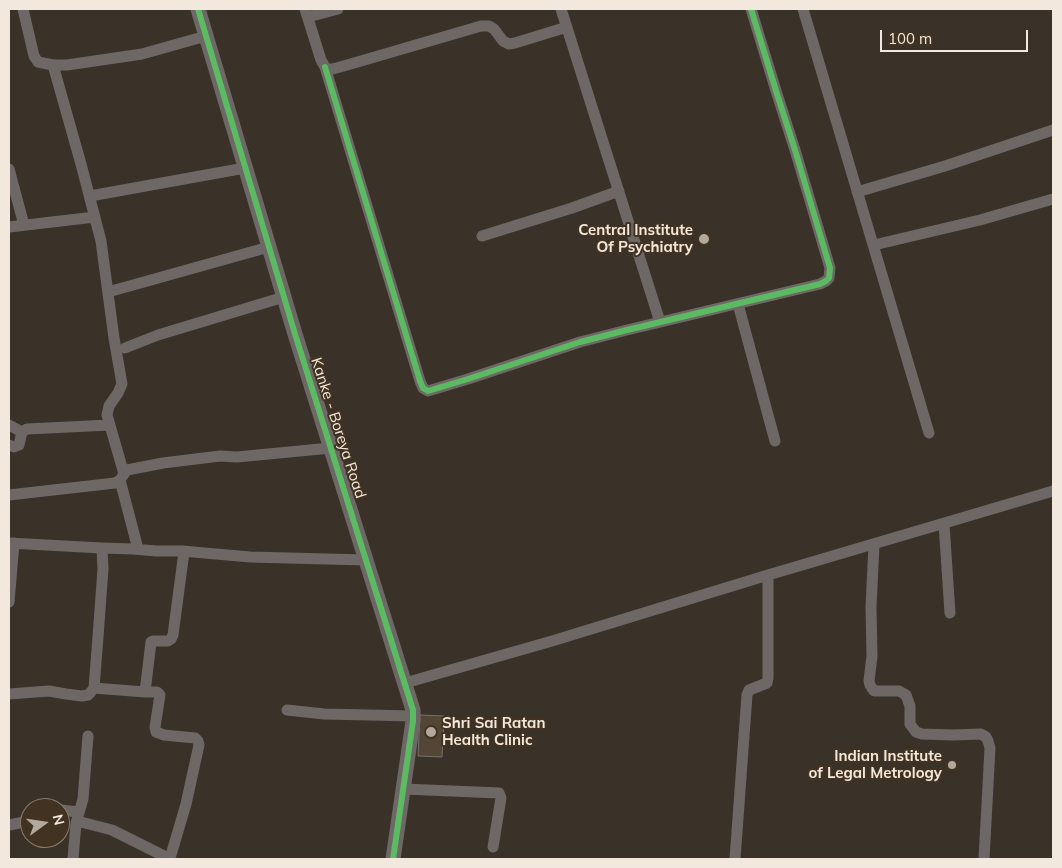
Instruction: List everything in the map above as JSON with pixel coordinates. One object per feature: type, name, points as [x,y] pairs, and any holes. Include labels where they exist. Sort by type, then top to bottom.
[{"type":"street","points":[[23,9],[34,56],[38,62],[53,65],[67,65],[142,54],[206,36]]},
{"type":"street","name":"Kanke - Boreya Road","points":[[198,9],[284,297],[413,710],[414,716],[393,859]]},
{"type":"street","points":[[338,9],[306,13],[325,67],[420,381],[425,390],[432,390],[468,379],[580,342],[820,284],[830,278],[830,268],[751,9]]},
{"type":"street","points":[[561,9],[660,322]]},
{"type":"street","points":[[803,9],[929,433]]},
{"type":"street","points":[[325,67],[333,69],[481,26],[489,26],[494,29],[503,41],[509,44],[567,27]]},
{"type":"street","points":[[53,65],[101,241],[122,384],[118,394],[109,406],[108,415],[138,549]]},
{"type":"street","points":[[857,192],[945,166],[1053,130]]},
{"type":"street","points":[[90,196],[245,168]]},
{"type":"street","points":[[9,169],[24,225]]},
{"type":"street","points":[[482,236],[619,191]]},
{"type":"street","points":[[874,245],[980,220],[1053,200]]},
{"type":"street","points":[[9,227],[95,217]]},
{"type":"street","points":[[108,292],[269,248]]},
{"type":"street","points":[[125,348],[158,335],[284,297]]},
{"type":"street","points":[[738,304],[775,441]]},
{"type":"street","points":[[9,424],[22,432]]},
{"type":"street","points":[[9,445],[19,445],[22,432],[27,429],[110,425]]},
{"type":"street","points":[[9,496],[115,483],[130,469],[201,458],[237,457],[331,448]]},
{"type":"street","points":[[405,683],[1053,491]]},
{"type":"street","points":[[944,524],[950,613]]},
{"type":"street","points":[[9,602],[12,543],[250,556],[366,560]]},
{"type":"street","points":[[874,545],[870,685],[874,691],[899,691],[906,695],[910,706],[910,724],[916,732],[922,734],[953,735],[981,734],[986,737],[990,748],[984,859]]},
{"type":"street","points":[[9,694],[49,691],[82,696],[92,692],[94,688],[103,569],[102,548]]},
{"type":"street","points":[[145,692],[151,642],[168,641],[173,635],[184,552]]},
{"type":"street","points":[[735,859],[747,695],[749,690],[767,683],[768,678],[768,575]]},
{"type":"street","points":[[70,813],[112,830],[163,856],[171,855],[186,804],[199,745],[195,738],[164,735],[156,732],[160,695],[157,692],[94,688]]},
{"type":"street","points":[[286,710],[324,714],[414,716]]},
{"type":"street","points":[[73,859],[78,816],[83,799],[88,736]]},
{"type":"street","points":[[404,789],[499,793],[501,798],[493,848]]},
{"type":"building","points":[[420,715],[444,716],[442,757],[418,756]]},
{"type":"cycle path","points":[[198,9],[295,334],[413,710],[393,859]]},
{"type":"cycle path","points":[[325,67],[420,381],[423,388],[428,391],[580,342],[820,284],[829,278],[830,268],[751,9]]},
{"type":"place","name":"Central Institute Of Psychiatry","points":[[704,239]]},
{"type":"place","name":"Shri Sai Ratan Health Clinic","points":[[431,732]]},
{"type":"place","name":"Indian Institute of Legal Metrology","points":[[952,765]]}]
